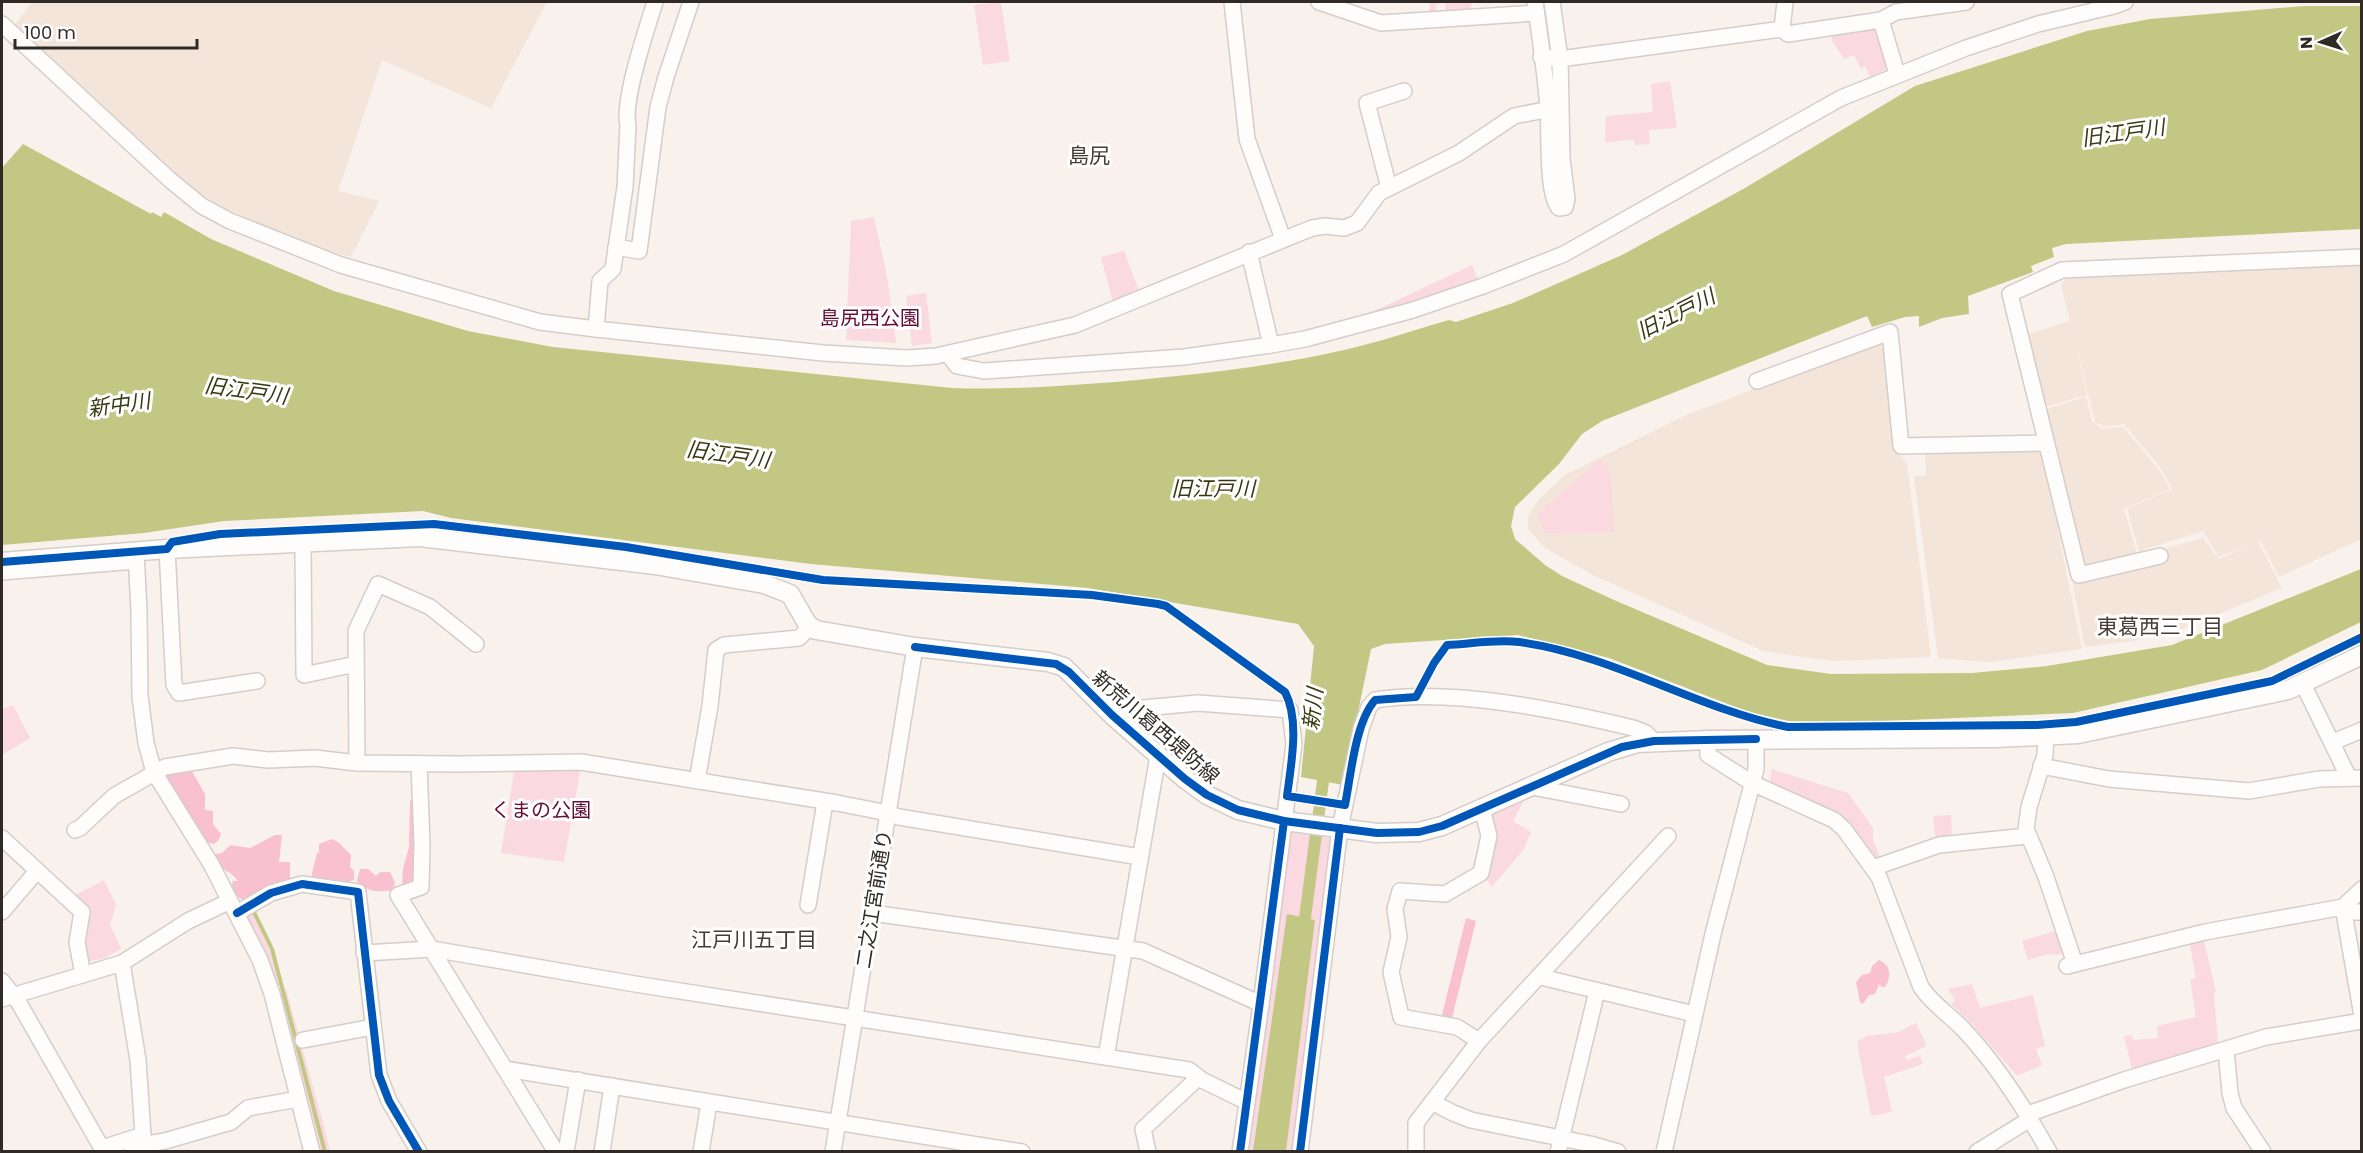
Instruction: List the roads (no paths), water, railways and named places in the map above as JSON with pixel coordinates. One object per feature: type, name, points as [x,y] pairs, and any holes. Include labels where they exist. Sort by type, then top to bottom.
[{"type":"main road","points":[[2,562],[136,556],[167,549],[396,537],[434,538],[683,569],[764,584],[784,591],[794,598],[810,627]]},
{"type":"main road","name":"新荒川葛西堤防線","points":[[810,627],[824,632],[915,646],[1056,664],[1069,672],[1112,716],[1158,756],[1198,789],[1227,806],[1251,814],[1288,821],[1377,833],[1419,832],[1442,826],[1608,752],[1638,743],[1708,740],[2046,737],[2101,730],[2260,697],[2304,684],[2361,655]]},
{"type":"street","points":[[596,330],[600,281],[613,269],[625,187],[628,133],[626,117],[654,2]]},
{"type":"street","points":[[616,247],[639,251],[658,106],[691,2]]},
{"type":"street","points":[[1232,2],[1247,139],[1283,239]]},
{"type":"street","points":[[1319,2],[1381,23],[1535,7],[1541,57],[1554,108],[1567,199],[1565,207],[1559,208],[1555,202],[1552,186],[1554,108],[1560,59],[1552,2]]},
{"type":"street","points":[[1782,29],[1785,2]]},
{"type":"street","points":[[1541,57],[1560,59],[1782,29],[1788,34],[1881,20],[1896,12],[1929,4],[1966,2]]},
{"type":"street","points":[[948,354],[957,366],[984,370],[1184,357],[1305,339],[1413,310],[1483,286],[1564,254],[1842,98],[1897,74],[2038,24],[2124,2]]},
{"type":"street","points":[[1881,20],[1897,74]]},
{"type":"street","points":[[2,24],[177,186],[202,206],[230,221],[300,250],[351,268],[540,321],[596,330],[823,353],[907,358],[948,354],[1075,325],[1312,228],[1325,226],[1344,228],[1357,223],[1379,193],[1459,153],[1514,116],[1554,108]]},
{"type":"street","points":[[1389,188],[1367,103],[1404,91]]},
{"type":"street","points":[[1249,252],[1270,345]]},
{"type":"street","points":[[2160,556],[2079,575],[2010,294],[2062,270],[2361,257]]},
{"type":"street","points":[[1757,381],[1890,332],[1901,446],[2045,443]]},
{"type":"street","points":[[303,542],[304,675],[357,664]]},
{"type":"street","points":[[167,549],[174,685],[179,693],[257,681]]},
{"type":"street","points":[[2,572],[136,556],[140,696],[146,743],[154,772],[211,864],[260,960],[272,994],[312,1152]]},
{"type":"street","points":[[357,763],[356,631],[378,584],[430,607],[476,644]]},
{"type":"street","points":[[697,781],[716,650],[724,645],[799,638],[810,627]]},
{"type":"street","name":"二之江宮前通り","points":[[834,1152],[915,646]]},
{"type":"street","points":[[2041,766],[2109,779],[2249,791],[2319,779],[2355,778],[2333,742],[2304,684]]},
{"type":"street","points":[[1300,1152],[1337,827],[1361,729],[1369,707],[1375,700],[1416,697],[1482,700],[1633,728],[1646,733],[1654,741]]},
{"type":"street","points":[[1112,716],[1121,710],[1198,703],[1290,710],[1294,744],[1288,821],[1240,1152]]},
{"type":"street","points":[[2333,742],[2361,730]]},
{"type":"street","points":[[2046,737],[2045,755],[2029,807],[2025,829],[2046,877],[2071,965],[2205,932],[2343,909],[2361,912]]},
{"type":"street","points":[[1708,740],[1708,755],[1752,783],[1834,820],[1844,829],[1873,868],[1901,932],[1921,987],[1930,999],[1963,1029],[2008,1084],[2049,1152]]},
{"type":"street","points":[[1664,1152],[1694,1014],[1756,769],[1756,740]]},
{"type":"street","points":[[75,830],[114,796],[154,772],[165,767],[233,756],[268,759],[315,758],[357,763],[581,762],[1140,857]]},
{"type":"street","points":[[1106,1057],[1158,756]]},
{"type":"street","points":[[419,764],[421,887],[398,895],[556,1152]]},
{"type":"street","points":[[1532,787],[1621,804]]},
{"type":"street","points":[[808,905],[825,802]]},
{"type":"street","points":[[1479,1041],[1457,1027],[1401,1017],[1391,972],[1399,937],[1395,909],[1400,891],[1445,894],[1481,873],[1489,837],[1482,808]]},
{"type":"street","points":[[1416,1152],[1416,1123],[1479,1041],[1541,977],[1668,836]]},
{"type":"street","points":[[1873,868],[1939,845],[2027,836]]},
{"type":"street","points":[[2,838],[82,912],[77,942],[83,975]]},
{"type":"street","points":[[2,912],[37,871]]},
{"type":"street","points":[[8,997],[122,963],[188,921],[271,893],[302,884],[358,891],[379,1075],[389,1101],[419,1152]]},
{"type":"street","points":[[2343,909],[2361,889]]},
{"type":"street","points":[[2343,909],[2361,1016]]},
{"type":"street","points":[[872,913],[1143,951],[1262,1004]]},
{"type":"street","points":[[364,953],[432,949],[629,983],[1189,1070],[1198,1078],[1247,1102]]},
{"type":"street","points":[[2,981],[8,997],[103,1150],[143,1135],[138,1060],[122,963]]},
{"type":"street","points":[[1541,977],[1694,1014]]},
{"type":"street","points":[[1560,1145],[1597,991]]},
{"type":"street","points":[[1977,1152],[2029,1116],[2124,1080],[2266,1037],[2361,1021]]},
{"type":"street","points":[[303,1040],[374,1027]]},
{"type":"street","points":[[2226,1050],[2230,1093],[2234,1108],[2263,1152]]},
{"type":"street","points":[[505,1069],[1022,1152]]},
{"type":"street","points":[[1148,1152],[1143,1130],[1198,1078]]},
{"type":"street","points":[[566,1152],[578,1080]]},
{"type":"street","points":[[602,1152],[612,1086]]},
{"type":"street","points":[[131,1152],[147,1144],[231,1122],[248,1108],[298,1099]]},
{"type":"street","points":[[1432,1102],[1471,1120],[1560,1145],[1618,1152]]},
{"type":"street","points":[[701,1152],[709,1103]]},
{"type":"water","points":[[2304,6],[2361,6],[2361,229],[2066,244],[2052,248],[2054,257],[2031,266],[2033,272],[1968,296],[1969,314],[1942,318],[1919,327],[1919,316],[1905,317],[1872,327],[1867,316],[1602,421],[1582,434],[1559,464],[1515,507],[1511,526],[1515,539],[1545,565],[1562,576],[1767,665],[1831,674],[1972,673],[2047,666],[2172,645],[2361,569],[2361,622],[2262,670],[2073,713],[1837,723],[1789,721],[1751,713],[1609,658],[1518,635],[1385,644],[1371,649],[1343,785],[1301,777],[1314,646],[1298,624],[1088,588],[811,564],[451,518],[423,511],[224,521],[144,533],[2,545],[2,168],[23,144],[151,214],[152,212],[161,217],[164,212],[211,239],[334,291],[468,331],[553,347],[952,388],[1053,386],[1115,382],[1259,366],[1357,347],[1449,320],[1456,322],[1513,303],[1622,255],[1745,188],[1915,86],[2087,31],[2150,19]]},
{"type":"water","points":[[1287,914],[1315,920],[1286,1151],[1253,1151]]},
{"type":"waterway","name":"新川","points":[[1303,933],[1325,766]]},
{"type":"waterway","points":[[254,912],[272,949],[325,1152]]},
{"type":"district","name":"島尻","points":[[1089,156]]},
{"type":"district","name":"東葛西三丁目","points":[[2160,627]]},
{"type":"district","name":"江戸川五丁目","points":[[754,940]]},
{"type":"water label","name":"旧江戸川","points":[[2123,133]]},
{"type":"water label","name":"旧江戸川","points":[[1676,314]]},
{"type":"water label","name":"旧江戸川","points":[[246,391]]},
{"type":"water label","name":"新中川","points":[[119,405]]},
{"type":"water label","name":"旧江戸川","points":[[728,455]]},
{"type":"water label","name":"旧江戸川","points":[[1213,489]]},
{"type":"park label","name":"島尻西公園","points":[[870,318]]},
{"type":"park label","name":"くまの公園","points":[[541,810]]}]
